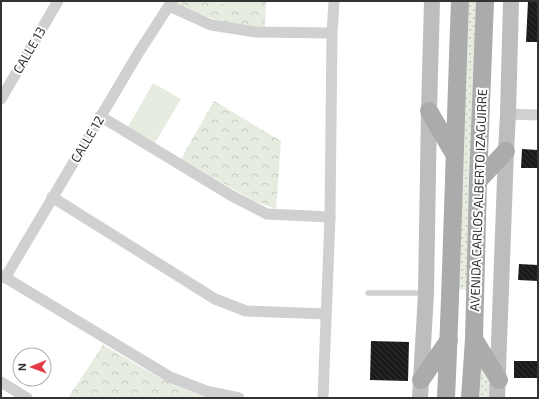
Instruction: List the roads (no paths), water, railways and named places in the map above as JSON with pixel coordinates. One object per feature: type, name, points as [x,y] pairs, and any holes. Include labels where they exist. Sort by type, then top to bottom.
[{"type":"main road","name":"AVENIDA CARLOS ALBERTO IZAGUIRRE","points":[[446,398],[451,296],[454,154],[460,1]]},
{"type":"main road","name":"AVENIDA CARLOS ALBERTO IZAGUIRRE","points":[[470,398],[474,339],[485,1]]},
{"type":"main road","points":[[429,111],[454,154]]},
{"type":"main road","points":[[478,181],[506,151]]},
{"type":"main road","points":[[451,296],[458,303],[468,304],[475,301]]},
{"type":"main road","points":[[474,339],[499,380]]},
{"type":"main road","points":[[420,389],[449,340]]},
{"type":"street","name":"CALLE 13","points":[[1,99],[58,1]]},
{"type":"street","points":[[323,398],[330,217],[332,33],[334,1]]},
{"type":"street","points":[[420,389],[426,293],[432,1]]},
{"type":"street","name":"AVENIDA CARLOS ALBERTO IZAGUIRRE","points":[[498,398],[511,1]]},
{"type":"street","points":[[171,3],[212,25],[256,32],[332,33]]},
{"type":"street","name":"CALLE 12","points":[[3,276],[139,52],[171,3]]},
{"type":"street","points":[[508,114],[538,115]]},
{"type":"street","points":[[100,116],[232,196],[267,214],[330,217]]},
{"type":"street","points":[[52,197],[215,299],[246,311],[326,314]]},
{"type":"street","points":[[3,276],[170,377],[206,391],[239,398]]},
{"type":"street","points":[[1,382],[27,398]]},
{"type":"lane","points":[[368,293],[426,293]]}]
